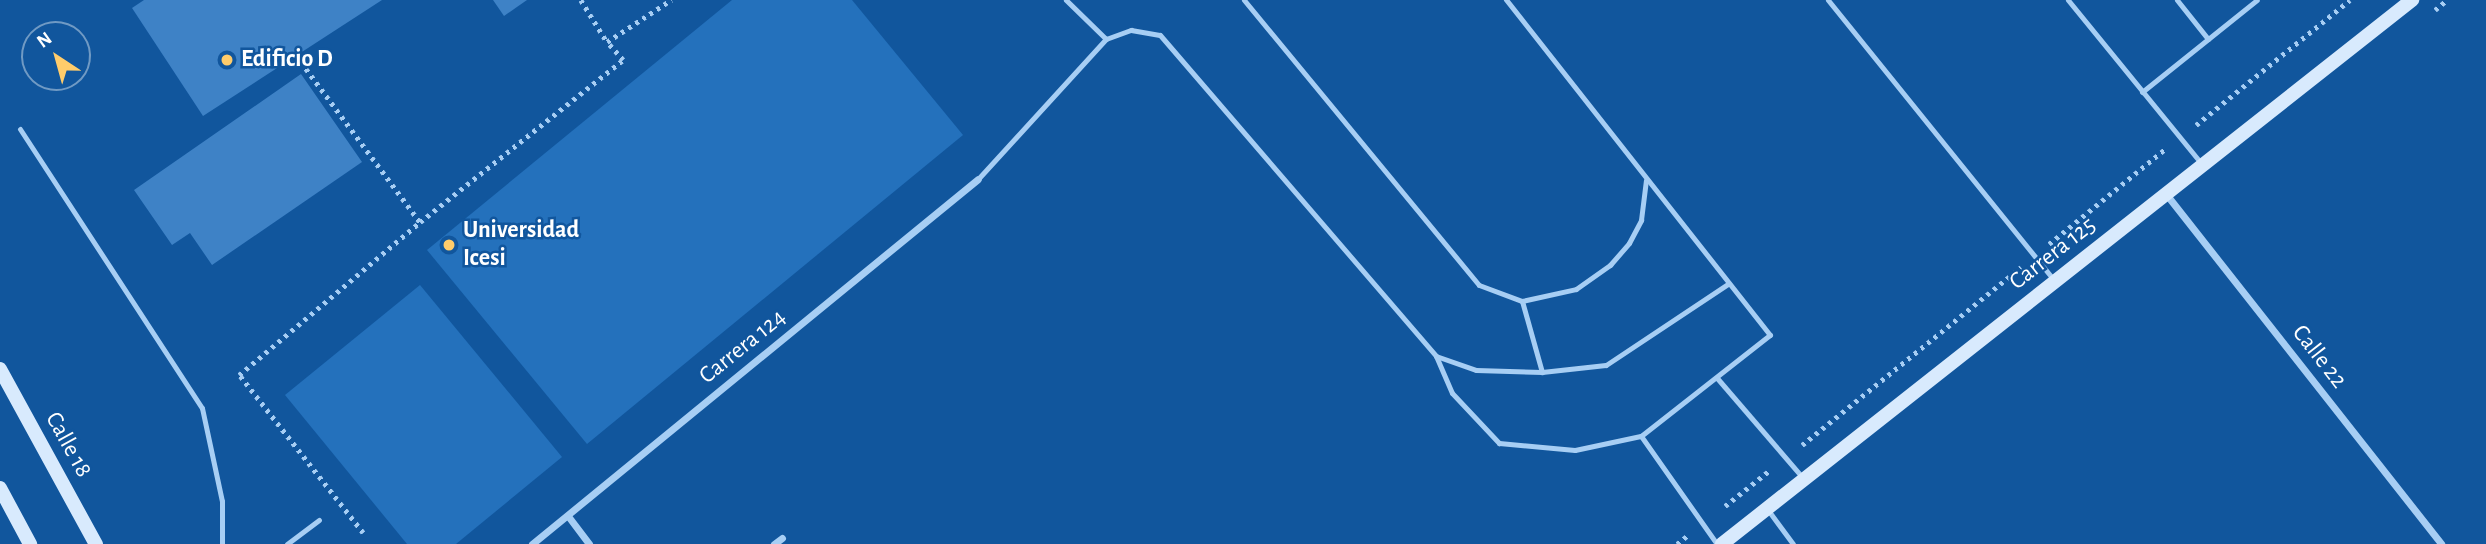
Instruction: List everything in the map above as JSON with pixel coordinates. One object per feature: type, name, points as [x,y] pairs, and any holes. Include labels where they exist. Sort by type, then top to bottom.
[{"type":"main road","name":"Carrera 125","points":[[1720,544],[2413,0]]},
{"type":"main road","name":"Calle 18","points":[[0,369],[96,544]]},
{"type":"main road","points":[[0,488],[30,544]]},
{"type":"street","name":"Carrera 124","points":[[532,544],[978,179]]},
{"type":"street","name":"Calle 22","points":[[2166,194],[2441,544]]},
{"type":"street","points":[[568,516],[589,544]]},
{"type":"street","points":[[775,544],[782,538]]},
{"type":"lane","points":[[1066,0],[1106,39]]},
{"type":"lane","points":[[1244,0],[1479,285],[1522,301],[1576,289],[1610,265],[1641,220],[1646,180]]},
{"type":"lane","points":[[978,179],[1106,39],[1131,30],[1160,35],[1436,356],[1452,393],[1499,443],[1575,450],[1641,436],[1770,335],[1506,0]]},
{"type":"lane","points":[[1828,0],[2055,281]]},
{"type":"lane","points":[[2068,0],[2203,165]]},
{"type":"lane","points":[[2177,0],[2208,39]]},
{"type":"lane","points":[[2141,92],[2257,0]]},
{"type":"lane","points":[[20,129],[202,408],[222,501],[222,544]]},
{"type":"lane","points":[[1436,356],[1476,370],[1542,372],[1606,365],[1728,284]]},
{"type":"lane","points":[[1522,301],[1542,372]]},
{"type":"lane","points":[[1717,377],[1804,479]]},
{"type":"lane","points":[[1641,436],[1720,544]]},
{"type":"lane","points":[[1766,508],[1793,544]]},
{"type":"lane","points":[[287,544],[319,520]]},
{"type":"path","points":[[363,533],[239,375],[420,222],[623,60],[607,42],[581,0]]},
{"type":"path","points":[[607,42],[670,0]]},
{"type":"path","points":[[1677,544],[2350,0]]},
{"type":"path","points":[[296,55],[420,222]]},
{"type":"shaded area","points":[[732,0],[852,0],[963,135],[587,444],[427,250]]},
{"type":"shaded area","points":[[420,285],[562,457],[456,544],[407,544],[285,395]]},
{"type":"building","name":"Edificio D","points":[[144,0],[382,0],[203,116],[132,8]]},
{"type":"building","points":[[493,0],[527,0],[504,16]]},
{"type":"building","points":[[301,74],[362,162],[212,265],[190,233],[172,245],[134,190]]},
{"type":"place","name":"Edificio D","points":[[227,60]]},
{"type":"place","name":"Universidad Icesi","points":[[449,245]]}]
